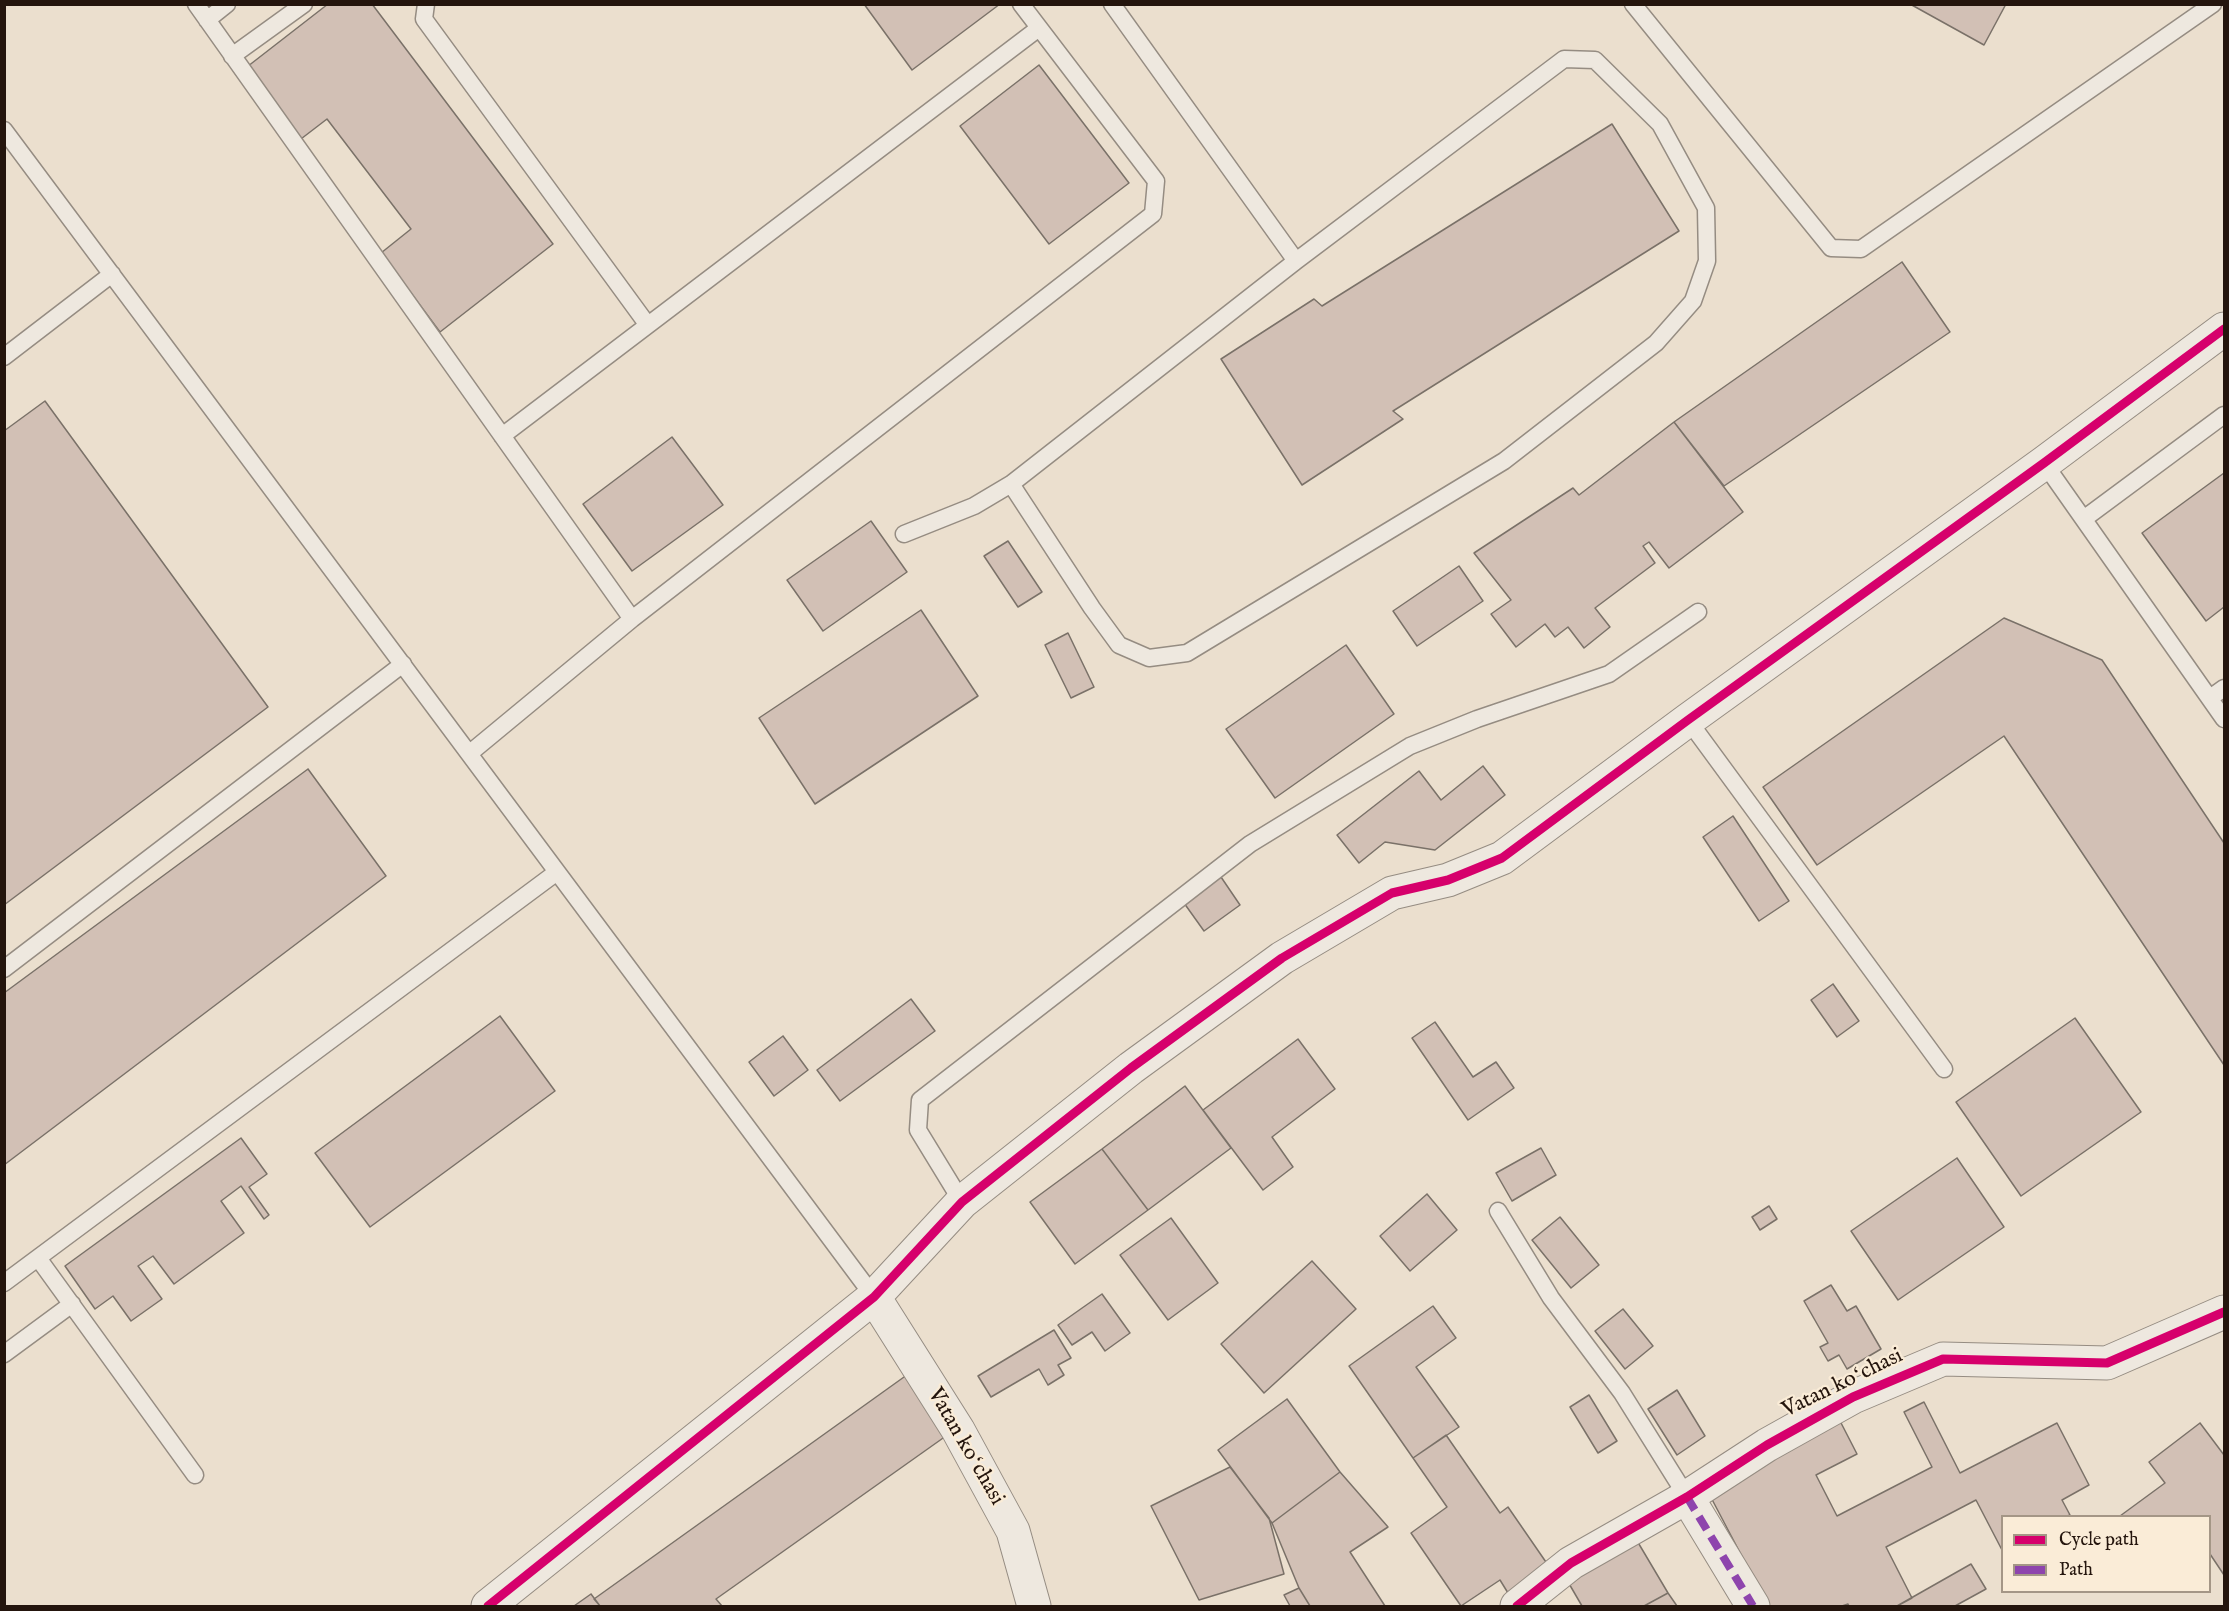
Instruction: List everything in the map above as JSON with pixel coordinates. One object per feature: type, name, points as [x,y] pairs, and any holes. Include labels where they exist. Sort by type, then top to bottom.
[{"type":"street","points":[[488,1606],[874,1297],[962,1202],[1131,1068],[1282,958],[1392,893],[1448,880],[1502,858],[2224,329]]},
{"type":"street","name":"Vatan koʻchasi","points":[[874,1297],[958,1430],[1013,1531],[1034,1606]]},
{"type":"street","name":"Vatan koʻchasi","points":[[1517,1606],[1571,1563],[1687,1497],[1767,1445],[1853,1396],[1943,1359],[2107,1364],[2224,1312]]},
{"type":"street","points":[[1687,1497],[1753,1606]]},
{"type":"lane","points":[[196,4],[632,619]]},
{"type":"lane","points":[[207,20],[227,4]]},
{"type":"lane","points":[[232,56],[304,4]]},
{"type":"lane","points":[[426,4],[424,19],[647,324]]},
{"type":"lane","points":[[470,753],[632,619],[1153,214],[1156,181],[1021,4]]},
{"type":"lane","points":[[1112,4],[1296,261]]},
{"type":"lane","points":[[1633,4],[1831,248],[1861,249],[2213,4]]},
{"type":"lane","points":[[502,436],[1039,28]]},
{"type":"lane","points":[[904,534],[974,506],[1011,484],[1296,261],[1564,59],[1595,60],[1660,124],[1706,208],[1707,261],[1693,301],[1656,343],[1504,461],[1187,653],[1149,658],[1119,645],[1092,608],[1011,484]]},
{"type":"lane","points":[[4,130],[874,1297]]},
{"type":"lane","points":[[4,357],[112,274]]},
{"type":"lane","points":[[2085,518],[2224,415]]},
{"type":"lane","points":[[2044,463],[2085,518],[2224,719]]},
{"type":"lane","points":[[962,1202],[918,1130],[920,1100],[1250,844],[1410,746],[1476,719],[1609,674],[1698,612]]},
{"type":"lane","points":[[4,969],[403,664]]},
{"type":"lane","points":[[2210,698],[2224,688]]},
{"type":"lane","points":[[1688,720],[1944,1069]]},
{"type":"lane","points":[[4,1283],[557,872]]},
{"type":"lane","points":[[1498,1211],[1551,1298],[1622,1393],[1687,1497]]},
{"type":"lane","points":[[38,1258],[195,1475]]},
{"type":"lane","points":[[4,1354],[72,1304]]},
{"type":"building","points":[[328,4],[372,4],[553,244],[440,332],[381,253],[411,229],[327,119],[297,142],[243,70]]},
{"type":"building","points":[[864,4],[1000,4],[912,70]]},
{"type":"building","points":[[1910,4],[2006,4],[1984,45]]},
{"type":"building","points":[[1039,65],[1129,183],[1049,244],[960,126]]},
{"type":"building","points":[[1612,124],[1679,231],[1393,411],[1403,419],[1302,485],[1221,359],[1314,299],[1322,306]]},
{"type":"building","points":[[1902,262],[1950,332],[1724,486],[1674,422]]},
{"type":"building","points":[[45,401],[268,707],[4,905],[4,431]]},
{"type":"building","points":[[1674,422],[1743,512],[1669,568],[1649,542],[1643,546],[1655,563],[1595,608],[1610,627],[1584,648],[1568,627],[1555,637],[1545,624],[1516,647],[1491,614],[1511,600],[1474,553],[1573,488],[1579,495]]},
{"type":"building","points":[[672,437],[723,505],[632,571],[583,504]]},
{"type":"building","points":[[2224,473],[2224,607],[2206,621],[2142,533]]},
{"type":"building","points":[[871,521],[907,572],[823,631],[787,580]]},
{"type":"building","points":[[1008,541],[1042,592],[1018,607],[984,556]]},
{"type":"building","points":[[1459,566],[1483,601],[1417,646],[1393,611]]},
{"type":"building","points":[[921,610],[978,696],[815,804],[759,718]]},
{"type":"building","points":[[2004,618],[2102,660],[2224,843],[2224,1065],[2004,736],[1817,865],[1763,787]]},
{"type":"building","points":[[1068,633],[1094,687],[1071,698],[1045,645]]},
{"type":"building","points":[[1346,645],[1394,714],[1275,798],[1226,729]]},
{"type":"building","points":[[1483,766],[1505,795],[1435,850],[1385,842],[1359,863],[1337,835],[1419,771],[1441,800]]},
{"type":"building","points":[[308,769],[386,876],[4,1165],[4,993]]},
{"type":"building","points":[[1733,816],[1789,901],[1759,921],[1703,837]]},
{"type":"building","points":[[1221,877],[1240,905],[1204,931],[1184,903]]},
{"type":"building","points":[[1833,984],[1859,1021],[1837,1037],[1811,1000]]},
{"type":"building","points":[[911,999],[935,1031],[840,1101],[817,1070]]},
{"type":"building","points":[[500,1016],[555,1091],[370,1227],[315,1153]]},
{"type":"building","points":[[2075,1018],[2141,1112],[2021,1196],[1956,1102]]},
{"type":"building","points":[[1435,1022],[1473,1077],[1496,1062],[1514,1088],[1468,1120],[1412,1038]]},
{"type":"building","points":[[783,1036],[808,1070],[774,1096],[749,1062]]},
{"type":"building","points":[[1298,1039],[1335,1089],[1272,1137],[1293,1167],[1263,1190],[1203,1110]]},
{"type":"building","points":[[1185,1086],[1231,1148],[1148,1210],[1102,1149]]},
{"type":"building","points":[[241,1138],[267,1174],[249,1187],[269,1215],[264,1219],[241,1186],[221,1201],[244,1233],[174,1284],[153,1256],[138,1266],[162,1299],[131,1321],[113,1296],[95,1309],[65,1266]]},
{"type":"building","points":[[1541,1148],[1556,1175],[1512,1201],[1496,1173]]},
{"type":"building","points":[[1102,1149],[1148,1210],[1075,1264],[1030,1202]]},
{"type":"building","points":[[1957,1158],[2004,1227],[1898,1300],[1851,1231]]},
{"type":"building","points":[[1427,1194],[1457,1230],[1410,1271],[1380,1236]]},
{"type":"building","points":[[1769,1206],[1777,1219],[1760,1230],[1752,1217]]},
{"type":"building","points":[[1560,1217],[1599,1265],[1571,1288],[1532,1240]]},
{"type":"building","points":[[1171,1218],[1218,1283],[1168,1320],[1120,1255]]},
{"type":"building","points":[[1312,1261],[1356,1309],[1264,1393],[1221,1344]]},
{"type":"building","points":[[1831,1285],[1847,1311],[1856,1306],[1881,1349],[1847,1369],[1839,1355],[1828,1361],[1820,1347],[1828,1343],[1804,1301]]},
{"type":"building","points":[[1102,1294],[1130,1333],[1105,1351],[1092,1332],[1072,1345],[1058,1325]]},
{"type":"building","points":[[1433,1306],[1456,1338],[1416,1367],[1459,1427],[1413,1458],[1349,1366]]},
{"type":"building","points":[[1623,1309],[1653,1346],[1625,1369],[1595,1331]]},
{"type":"building","points":[[1054,1330],[1071,1358],[1058,1365],[1064,1375],[1048,1385],[1039,1369],[991,1397],[978,1376]]},
{"type":"building","points":[[911,1372],[953,1431],[716,1599],[722,1606],[600,1606],[594,1599]]},
{"type":"building","points":[[1677,1390],[1705,1436],[1677,1455],[1648,1409]]},
{"type":"building","points":[[1589,1395],[1617,1441],[1598,1453],[1570,1407]]},
{"type":"building","points":[[1287,1399],[1340,1472],[1272,1523],[1218,1450]]},
{"type":"building","points":[[1924,1402],[1960,1473],[2057,1423],[2089,1485],[2062,1500],[2070,1515],[2001,1515],[2001,1548],[1976,1500],[1886,1547],[1912,1598],[1897,1606],[1849,1606],[1848,1604],[1842,1606],[1768,1606],[1706,1488],[1839,1419],[1857,1454],[1816,1475],[1837,1516],[1932,1467],[1904,1412]]},
{"type":"building","points":[[2200,1423],[2224,1455],[2224,1575],[2211,1556],[2211,1515],[2121,1515],[2165,1483],[2149,1462]]},
{"type":"building","points":[[1446,1435],[1500,1513],[1508,1507],[1548,1565],[1508,1593],[1500,1580],[1461,1606],[1411,1533],[1447,1507],[1413,1458]]},
{"type":"building","points":[[1230,1467],[1269,1518],[1284,1574],[1199,1600],[1151,1506]]},
{"type":"building","points":[[1340,1472],[1388,1527],[1350,1552],[1385,1606],[1310,1606],[1299,1588],[1272,1523]]},
{"type":"building","points":[[1633,1534],[1668,1593],[1644,1606],[1582,1606],[1564,1575]]},
{"type":"building","points":[[1971,1564],[1986,1589],[1955,1606],[1897,1606]]},
{"type":"building","points":[[1299,1588],[1310,1606],[1290,1606],[1284,1595]]},
{"type":"building","points":[[1668,1593],[1677,1606],[1644,1606]]},
{"type":"building","points":[[591,1594],[600,1606],[574,1606]]},
{"type":"marked path","points":[[1687,1497],[1753,1606]]},
{"type":"cycle path","points":[[488,1606],[874,1297],[962,1202],[1131,1068],[1282,958],[1392,893],[1448,880],[1502,858],[2224,329]]},
{"type":"cycle path","points":[[1517,1606],[1571,1563],[1687,1497],[1767,1445],[1853,1397],[1943,1359],[2107,1363],[2224,1312]]}]
